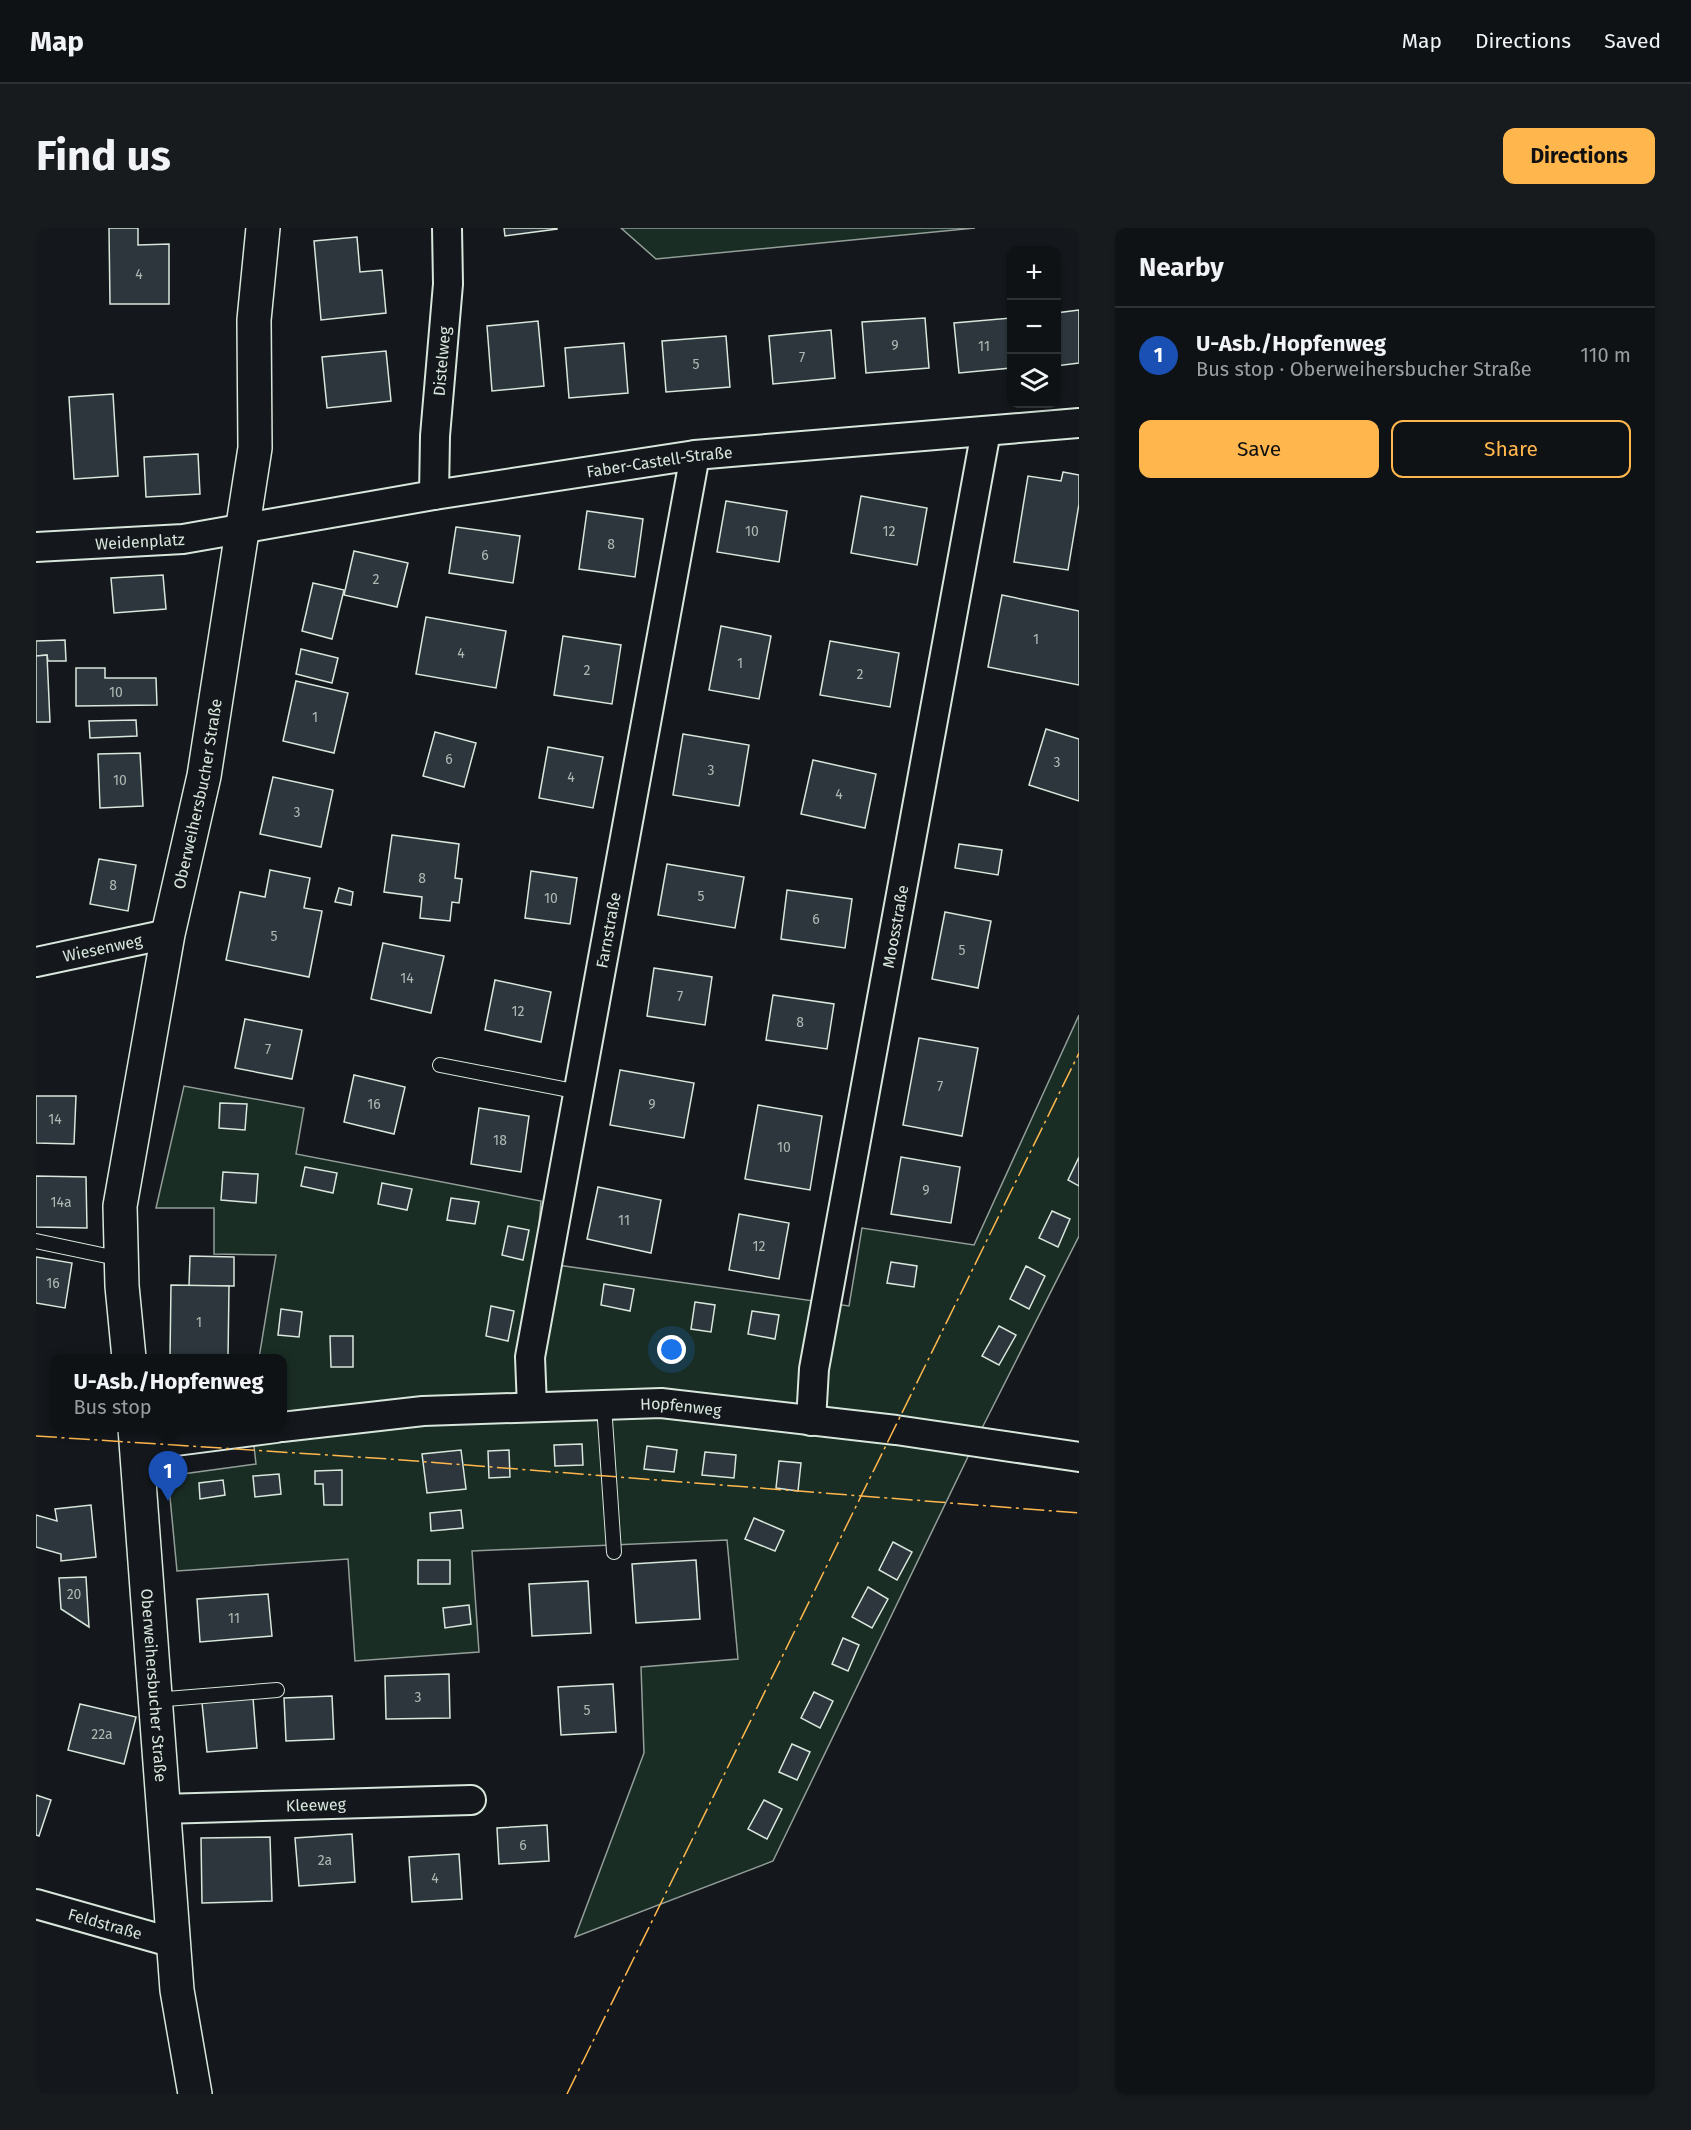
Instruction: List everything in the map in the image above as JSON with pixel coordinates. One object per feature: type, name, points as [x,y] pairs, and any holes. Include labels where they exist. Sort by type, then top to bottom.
[{"type":"street","name":"Oberweihersbucher Straße","points":[[129,1354],[121,1258],[120,1206],[168,934],[204,776],[255,448],[254,320],[263,228]]},
{"type":"street","name":"Distelweg","points":[[434,495],[435,436],[448,284],[447,228]]},
{"type":"street","name":"Faber-Castell-Straße","points":[[242,528],[434,495],[696,455],[1079,423]]},
{"type":"street","name":"Moosstraße","points":[[811,1421],[814,1370],[986,431]]},
{"type":"street","name":"Farnstraße","points":[[532,1407],[530,1357],[696,455]]},
{"type":"street","name":"Weidenplatz","points":[[36,547],[183,538],[242,528]]},
{"type":"street","name":"Wiesenweg","points":[[36,962],[168,934]]},
{"type":"street","name":"Hopfenweg","points":[[287,1426],[423,1411],[662,1403],[896,1430],[1079,1457]]},
{"type":"street","points":[[136,1437],[214,1432]]},
{"type":"street","name":"Oberweihersbucher Straße","points":[[136,1437],[177,1990],[195,2094]]},
{"type":"street","name":"Kleeweg","points":[[162,1809],[471,1800]]},
{"type":"street","name":"Feldstraße","points":[[36,1904],[174,1943]]},
{"type":"lane","points":[[440,1065],[579,1092]]},
{"type":"lane","points":[[36,1241],[121,1258]]},
{"type":"lane","points":[[604,1405],[614,1552]]},
{"type":"lane","points":[[154,1700],[277,1690]]},
{"type":"green space","points":[[621,228],[975,228],[656,259]]},
{"type":"green space","points":[[1079,1015],[1079,1236],[978,1436],[773,1861],[575,1937],[644,1753],[641,1667],[738,1659],[727,1540],[472,1551],[479,1652],[355,1661],[348,1559],[177,1571],[168,1476],[256,1464],[252,1432],[287,1432],[287,1354],[260,1354],[276,1255],[214,1254],[214,1208],[156,1208],[184,1086],[304,1108],[296,1154],[541,1201],[536,1262],[849,1306],[862,1228],[974,1245]]},
{"type":"building","points":[[109,228],[138,228],[138,245],[169,244],[169,304],[110,304]]},
{"type":"building","points":[[504,228],[557,228],[557,229],[505,236]]},
{"type":"building","points":[[357,237],[360,272],[382,270],[386,313],[321,320],[314,241]]},
{"type":"building","points":[[1079,310],[1079,363],[1061,365],[1061,312]]},
{"type":"building","points":[[925,318],[929,368],[866,373],[862,322]]},
{"type":"building","points":[[1007,318],[1007,368],[959,373],[954,323]]},
{"type":"building","points":[[538,321],[544,386],[492,391],[487,326]]},
{"type":"building","points":[[831,330],[835,378],[773,384],[769,336]]},
{"type":"building","points":[[726,336],[730,387],[666,392],[662,341]]},
{"type":"building","points":[[624,343],[628,393],[569,398],[565,348]]},
{"type":"building","points":[[386,351],[391,401],[327,408],[322,357]]},
{"type":"building","points":[[113,394],[118,476],[74,479],[69,397]]},
{"type":"building","points":[[198,454],[200,494],[146,497],[144,457]]},
{"type":"building","points":[[1063,472],[1079,475],[1079,504],[1068,570],[1014,562],[1028,476],[1061,481]]},
{"type":"building","points":[[861,496],[927,508],[917,565],[851,553]]},
{"type":"building","points":[[726,501],[787,511],[779,562],[717,552]]},
{"type":"building","points":[[587,511],[643,519],[635,577],[579,569]]},
{"type":"building","points":[[456,527],[520,536],[513,583],[449,573]]},
{"type":"building","points":[[354,551],[408,563],[397,607],[344,595]]},
{"type":"building","points":[[163,575],[166,609],[114,613],[111,578]]},
{"type":"building","points":[[313,583],[344,590],[332,639],[302,631]]},
{"type":"building","points":[[1002,595],[1079,611],[1079,685],[988,667]]},
{"type":"building","points":[[426,617],[506,631],[496,688],[416,674]]},
{"type":"building","points":[[721,626],[771,636],[759,699],[709,690]]},
{"type":"building","points":[[563,636],[621,645],[612,704],[554,695]]},
{"type":"building","points":[[65,640],[66,661],[48,661],[47,655],[36,656],[36,641]]},
{"type":"building","points":[[830,641],[899,653],[890,707],[820,695]]},
{"type":"building","points":[[301,649],[338,658],[332,683],[296,674]]},
{"type":"building","points":[[47,655],[50,722],[36,722],[36,656]]},
{"type":"building","points":[[76,668],[105,668],[105,678],[156,678],[157,705],[76,706]]},
{"type":"building","points":[[296,681],[348,693],[334,753],[283,741]]},
{"type":"building","points":[[136,720],[137,736],[90,738],[89,721]]},
{"type":"building","points":[[1046,729],[1079,739],[1079,801],[1029,785]]},
{"type":"building","points":[[435,732],[476,743],[464,787],[423,776]]},
{"type":"building","points":[[683,734],[749,745],[739,806],[673,795]]},
{"type":"building","points":[[548,747],[603,757],[593,808],[539,798]]},
{"type":"building","points":[[140,753],[143,806],[100,808],[98,754]]},
{"type":"building","points":[[813,760],[876,774],[865,828],[801,814]]},
{"type":"building","points":[[273,777],[333,790],[321,847],[260,834]]},
{"type":"building","points":[[392,835],[459,844],[455,878],[462,879],[459,903],[452,902],[450,921],[420,918],[422,897],[384,892]]},
{"type":"building","points":[[959,844],[1002,850],[998,875],[955,868]]},
{"type":"building","points":[[99,859],[136,865],[128,911],[90,904]]},
{"type":"building","points":[[667,864],[744,877],[735,928],[658,915]]},
{"type":"building","points":[[270,870],[310,878],[304,908],[322,911],[309,977],[226,960],[240,892],[265,897]]},
{"type":"building","points":[[531,871],[577,878],[570,924],[525,918]]},
{"type":"building","points":[[339,888],[353,892],[351,905],[335,902]]},
{"type":"building","points":[[787,890],[852,899],[845,948],[781,939]]},
{"type":"building","points":[[945,912],[991,921],[978,988],[932,979]]},
{"type":"building","points":[[383,943],[444,956],[431,1013],[371,999]]},
{"type":"building","points":[[654,968],[712,977],[705,1025],[647,1016]]},
{"type":"building","points":[[495,980],[551,992],[541,1042],[485,1030]]},
{"type":"building","points":[[773,995],[834,1004],[827,1049],[766,1040]]},
{"type":"building","points":[[245,1019],[302,1030],[292,1079],[235,1068]]},
{"type":"building","points":[[919,1038],[978,1048],[962,1136],[903,1125]]},
{"type":"building","points":[[620,1070],[694,1083],[684,1138],[610,1125]]},
{"type":"building","points":[[354,1075],[405,1087],[394,1134],[344,1122]]},
{"type":"building","points":[[36,1096],[76,1096],[74,1144],[36,1143]]},
{"type":"building","points":[[220,1103],[247,1104],[245,1130],[219,1128]]},
{"type":"building","points":[[758,1105],[822,1116],[810,1190],[745,1179]]},
{"type":"building","points":[[479,1108],[529,1116],[521,1172],[471,1164]]},
{"type":"building","points":[[901,1157],[960,1167],[951,1223],[891,1214]]},
{"type":"building","points":[[1079,1157],[1079,1186],[1068,1180]]},
{"type":"building","points":[[305,1167],[337,1173],[333,1193],[301,1186]]},
{"type":"building","points":[[223,1172],[258,1174],[256,1203],[221,1200]]},
{"type":"building","points":[[36,1176],[86,1177],[87,1228],[36,1227]]},
{"type":"building","points":[[382,1183],[412,1189],[407,1210],[378,1204]]},
{"type":"building","points":[[598,1187],[661,1200],[651,1253],[587,1239]]},
{"type":"building","points":[[451,1198],[479,1202],[475,1224],[447,1220]]},
{"type":"building","points":[[1052,1211],[1070,1219],[1058,1247],[1039,1238]]},
{"type":"building","points":[[739,1214],[789,1223],[779,1279],[729,1270]]},
{"type":"building","points":[[508,1226],[529,1230],[523,1260],[502,1255]]},
{"type":"building","points":[[190,1256],[234,1257],[234,1286],[189,1286]]},
{"type":"building","points":[[36,1257],[72,1263],[65,1308],[36,1303]]},
{"type":"building","points":[[891,1262],[917,1266],[914,1287],[887,1283]]},
{"type":"building","points":[[1026,1266],[1045,1276],[1029,1309],[1010,1299]]},
{"type":"building","points":[[604,1284],[634,1289],[630,1311],[601,1305]]},
{"type":"building","points":[[171,1285],[229,1286],[228,1354],[170,1354]]},
{"type":"building","points":[[695,1302],[715,1305],[711,1332],[691,1329]]},
{"type":"building","points":[[491,1306],[514,1311],[508,1341],[486,1336]]},
{"type":"building","points":[[281,1309],[302,1312],[299,1337],[278,1335]]},
{"type":"building","points":[[752,1311],[779,1315],[775,1339],[748,1334]]},
{"type":"building","points":[[999,1326],[1016,1335],[999,1365],[982,1356]]},
{"type":"building","points":[[330,1336],[353,1336],[353,1367],[331,1367]]},
{"type":"building","points":[[582,1444],[583,1465],[555,1466],[554,1445]]},
{"type":"building","points":[[647,1446],[677,1450],[674,1472],[644,1469]]},
{"type":"building","points":[[461,1450],[466,1489],[427,1493],[422,1454]]},
{"type":"building","points":[[509,1450],[510,1477],[489,1478],[488,1451]]},
{"type":"building","points":[[705,1452],[736,1455],[734,1478],[702,1475]]},
{"type":"building","points":[[779,1461],[801,1463],[798,1491],[776,1488]]},
{"type":"building","points":[[342,1470],[342,1505],[324,1505],[323,1484],[315,1484],[315,1471]]},
{"type":"building","points":[[279,1474],[281,1494],[255,1497],[253,1476]]},
{"type":"building","points":[[223,1480],[225,1495],[200,1499],[199,1483]]},
{"type":"building","points":[[91,1505],[96,1557],[61,1561],[61,1554],[36,1547],[36,1515],[57,1521],[55,1509]]},
{"type":"building","points":[[461,1510],[463,1528],[431,1531],[430,1513]]},
{"type":"building","points":[[754,1518],[784,1531],[775,1551],[745,1539]]},
{"type":"building","points":[[893,1542],[912,1552],[897,1580],[879,1570]]},
{"type":"building","points":[[418,1560],[450,1560],[450,1584],[418,1584]]},
{"type":"building","points":[[696,1560],[700,1619],[636,1623],[632,1564]]},
{"type":"building","points":[[86,1577],[89,1627],[61,1609],[59,1578]]},
{"type":"building","points":[[588,1581],[591,1633],[532,1636],[529,1584]]},
{"type":"building","points":[[868,1587],[888,1599],[872,1628],[852,1617]]},
{"type":"building","points":[[268,1594],[272,1636],[200,1642],[197,1599]]},
{"type":"building","points":[[469,1605],[471,1624],[445,1628],[443,1608]]},
{"type":"building","points":[[843,1638],[859,1645],[848,1671],[832,1664]]},
{"type":"building","points":[[449,1674],[450,1718],[386,1719],[385,1676]]},
{"type":"building","points":[[613,1684],[616,1732],[561,1735],[558,1687]]},
{"type":"building","points":[[814,1692],[833,1701],[820,1728],[801,1718]]},
{"type":"building","points":[[332,1696],[334,1739],[286,1741],[284,1698]]},
{"type":"building","points":[[253,1698],[257,1748],[207,1752],[202,1703]]},
{"type":"building","points":[[80,1704],[136,1717],[124,1764],[68,1750]]},
{"type":"building","points":[[792,1744],[810,1752],[797,1780],[779,1772]]},
{"type":"building","points":[[36,1795],[51,1800],[39,1836],[36,1835]]},
{"type":"building","points":[[764,1800],[782,1809],[767,1839],[748,1829]]},
{"type":"building","points":[[547,1825],[549,1861],[499,1864],[497,1828]]},
{"type":"building","points":[[352,1834],[355,1882],[299,1886],[295,1838]]},
{"type":"building","points":[[270,1837],[272,1901],[202,1903],[201,1838]]},
{"type":"building","points":[[459,1854],[462,1899],[412,1902],[409,1857]]},
{"type":"power","points":[[567,2094],[1079,1053]]},
{"type":"power","points":[[36,1436],[389,1459],[1079,1513]]},
{"type":"place","name":"U-Asb./Hopfenweg","points":[[168,1501]]}]
